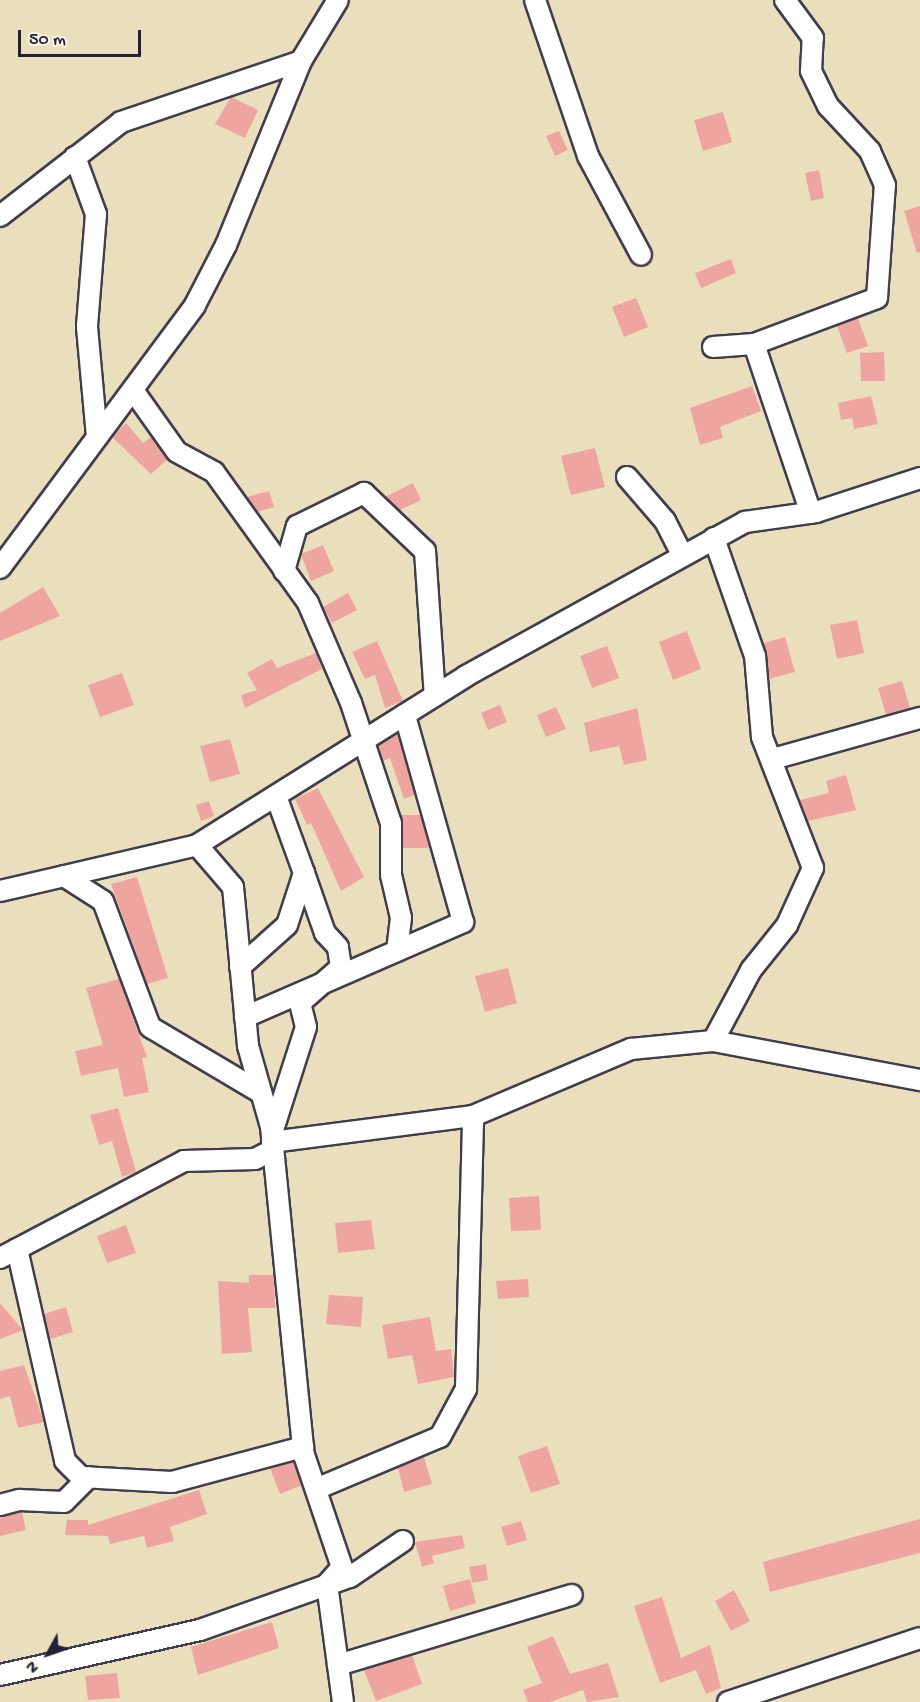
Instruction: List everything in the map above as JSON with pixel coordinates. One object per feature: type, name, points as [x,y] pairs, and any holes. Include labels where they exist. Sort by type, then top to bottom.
[{"type":"street","points":[[0,568],[97,437],[135,393],[195,304],[226,245],[301,61],[338,0]]},
{"type":"street","points":[[535,0],[588,156],[641,255]]},
{"type":"street","points":[[713,347],[754,344],[877,298],[885,185],[870,151],[828,106],[812,70],[813,38],[785,0]]},
{"type":"street","points":[[0,216],[121,123],[301,61]]},
{"type":"street","points":[[75,157],[96,214],[87,327],[97,437]]},
{"type":"street","points":[[754,344],[811,513]]},
{"type":"street","points":[[135,393],[177,452],[214,472],[308,603],[351,703],[361,742],[391,823],[392,875],[400,918],[397,951]]},
{"type":"street","points":[[627,477],[665,521],[682,555]]},
{"type":"street","points":[[0,891],[197,845],[435,696],[682,555],[745,522],[811,513],[920,478]]},
{"type":"street","points":[[284,570],[297,526],[364,493],[424,551],[435,696]]},
{"type":"street","points":[[713,1041],[751,970],[787,925],[813,868],[773,759],[762,737],[755,656],[714,538]]},
{"type":"street","points":[[245,1017],[463,922],[405,715]]},
{"type":"street","points":[[773,759],[920,718]]},
{"type":"street","points":[[276,796],[326,933],[338,947],[341,967],[333,979],[300,1003],[306,1027],[272,1143],[255,1159],[184,1161],[8,1254],[65,1461],[89,1477],[172,1482],[303,1447]]},
{"type":"street","points":[[197,845],[233,887],[245,1017],[272,1143],[303,1447],[342,1567],[327,1584],[343,1702]]},
{"type":"street","points":[[240,967],[287,926],[304,873]]},
{"type":"street","points":[[64,876],[103,901],[150,1027],[261,1093]]},
{"type":"street","points":[[272,1143],[473,1116],[631,1049],[713,1041],[920,1080]]},
{"type":"street","points":[[316,1490],[440,1437],[466,1389],[473,1116]]},
{"type":"street","points":[[0,1505],[19,1500],[64,1502],[89,1477]]},
{"type":"street","points":[[0,1675],[200,1630],[350,1577],[403,1541]]},
{"type":"street","points":[[338,1665],[572,1596]]},
{"type":"street","points":[[728,1702],[920,1638]]},
{"type":"building","points":[[231,97],[258,110],[245,138],[215,124]]},
{"type":"building","points":[[723,112],[732,142],[703,151],[694,120]]},
{"type":"building","points":[[559,131],[568,150],[555,156],[546,136]]},
{"type":"building","points":[[819,170],[824,198],[811,201],[805,173]]},
{"type":"building","points":[[920,206],[920,252],[917,253],[904,211]]},
{"type":"building","points":[[731,259],[736,273],[701,288],[695,273]]},
{"type":"building","points":[[636,298],[648,327],[624,337],[612,307]]},
{"type":"building","points":[[858,318],[868,346],[847,353],[837,326]]},
{"type":"building","points":[[884,352],[885,381],[861,381],[860,353]]},
{"type":"building","points":[[752,386],[761,411],[720,427],[723,438],[700,445],[690,408]]},
{"type":"building","points":[[871,396],[878,424],[854,429],[852,418],[841,420],[838,403]]},
{"type":"building","points":[[126,423],[143,443],[151,437],[168,459],[151,474],[112,437]]},
{"type":"building","points":[[595,448],[605,487],[571,495],[561,456]]},
{"type":"building","points":[[413,483],[421,500],[400,510],[385,497]]},
{"type":"building","points":[[269,491],[274,507],[257,512],[247,497]]},
{"type":"building","points":[[323,545],[334,571],[311,581],[301,554]]},
{"type":"building","points":[[43,587],[60,616],[0,641],[0,613]]},
{"type":"building","points":[[348,593],[357,610],[332,623],[323,607]]},
{"type":"building","points":[[857,620],[864,653],[837,659],[830,625]]},
{"type":"building","points":[[687,631],[701,669],[673,680],[659,642]]},
{"type":"building","points":[[785,637],[795,672],[769,679],[763,643]]},
{"type":"building","points":[[377,641],[403,701],[385,708],[375,675],[365,679],[352,652]]},
{"type":"building","points":[[607,646],[619,678],[592,688],[580,656]]},
{"type":"building","points":[[316,653],[322,669],[245,708],[241,695],[257,690],[247,673],[272,659],[277,668]]},
{"type":"building","points":[[122,673],[134,705],[100,717],[88,685]]},
{"type":"building","points":[[902,681],[910,708],[886,715],[878,688]]},
{"type":"building","points":[[500,705],[507,722],[488,730],[481,713]]},
{"type":"building","points":[[556,707],[566,729],[546,737],[537,715]]},
{"type":"building","points":[[637,708],[647,760],[624,765],[619,746],[590,752],[584,723]]},
{"type":"building","points":[[398,734],[415,795],[404,799],[390,758],[383,761],[378,746]]},
{"type":"building","points":[[230,739],[240,774],[210,782],[200,746]]},
{"type":"building","points":[[846,775],[856,810],[808,821],[800,800],[829,793],[826,781]]},
{"type":"building","points":[[318,788],[364,877],[341,891],[311,823],[307,825],[295,799]]},
{"type":"building","points":[[209,801],[214,816],[201,821],[196,805]]},
{"type":"building","points":[[401,815],[421,815],[429,848],[403,848]]},
{"type":"building","points":[[137,877],[168,978],[147,984],[111,884]]},
{"type":"building","points":[[508,968],[517,1003],[485,1012],[475,976]]},
{"type":"building","points":[[119,979],[147,1057],[142,1058],[149,1092],[124,1097],[118,1068],[81,1076],[75,1051],[103,1045],[86,988]]},
{"type":"building","points":[[118,1108],[136,1172],[122,1177],[112,1141],[99,1145],[90,1115]]},
{"type":"building","points":[[539,1196],[541,1230],[511,1231],[509,1198]]},
{"type":"building","points":[[371,1220],[375,1249],[338,1253],[335,1223]]},
{"type":"building","points":[[126,1225],[136,1253],[107,1263],[97,1236]]},
{"type":"building","points":[[249,1275],[274,1275],[275,1308],[248,1308],[252,1352],[222,1354],[218,1281],[249,1283]]},
{"type":"building","points":[[528,1279],[529,1297],[498,1299],[496,1281]]},
{"type":"building","points":[[329,1295],[363,1297],[361,1327],[326,1324]]},
{"type":"building","points":[[0,1303],[23,1330],[0,1339]]},
{"type":"building","points":[[66,1307],[73,1332],[50,1339],[44,1314]]},
{"type":"building","points":[[430,1317],[436,1351],[451,1349],[454,1377],[418,1384],[412,1355],[388,1359],[382,1325]]},
{"type":"building","points":[[24,1365],[44,1422],[18,1428],[10,1396],[0,1399],[0,1371]]},
{"type":"building","points":[[547,1446],[560,1484],[531,1493],[518,1456]]},
{"type":"building","points":[[424,1457],[432,1484],[404,1492],[398,1468]]},
{"type":"building","points":[[294,1462],[302,1485],[280,1494],[270,1468]]},
{"type":"building","points":[[199,1490],[207,1514],[170,1527],[174,1541],[147,1548],[144,1536],[110,1544],[108,1536],[65,1535],[67,1520],[88,1520],[88,1525]]},
{"type":"building","points":[[22,1512],[26,1530],[0,1536],[0,1517]]},
{"type":"building","points":[[920,1519],[920,1553],[770,1592],[763,1562]]},
{"type":"building","points":[[521,1521],[527,1540],[507,1546],[501,1527]]},
{"type":"building","points":[[462,1535],[465,1548],[432,1556],[434,1563],[422,1567],[415,1542]]},
{"type":"building","points":[[486,1564],[488,1580],[472,1583],[469,1567]]},
{"type":"building","points":[[470,1579],[476,1603],[450,1611],[443,1586]]},
{"type":"building","points":[[734,1590],[750,1621],[731,1631],[715,1601]]},
{"type":"building","points":[[662,1597],[681,1658],[710,1645],[721,1688],[706,1694],[696,1670],[660,1683],[634,1606]]},
{"type":"building","points":[[272,1622],[279,1648],[198,1675],[191,1647]]},
{"type":"building","points":[[553,1636],[570,1674],[608,1663],[619,1697],[587,1702],[583,1690],[550,1702],[528,1702],[523,1690],[542,1683],[527,1647]]},
{"type":"building","points":[[412,1655],[422,1684],[376,1701],[364,1670]]},
{"type":"building","points":[[117,1673],[120,1698],[88,1700],[85,1676]]}]
